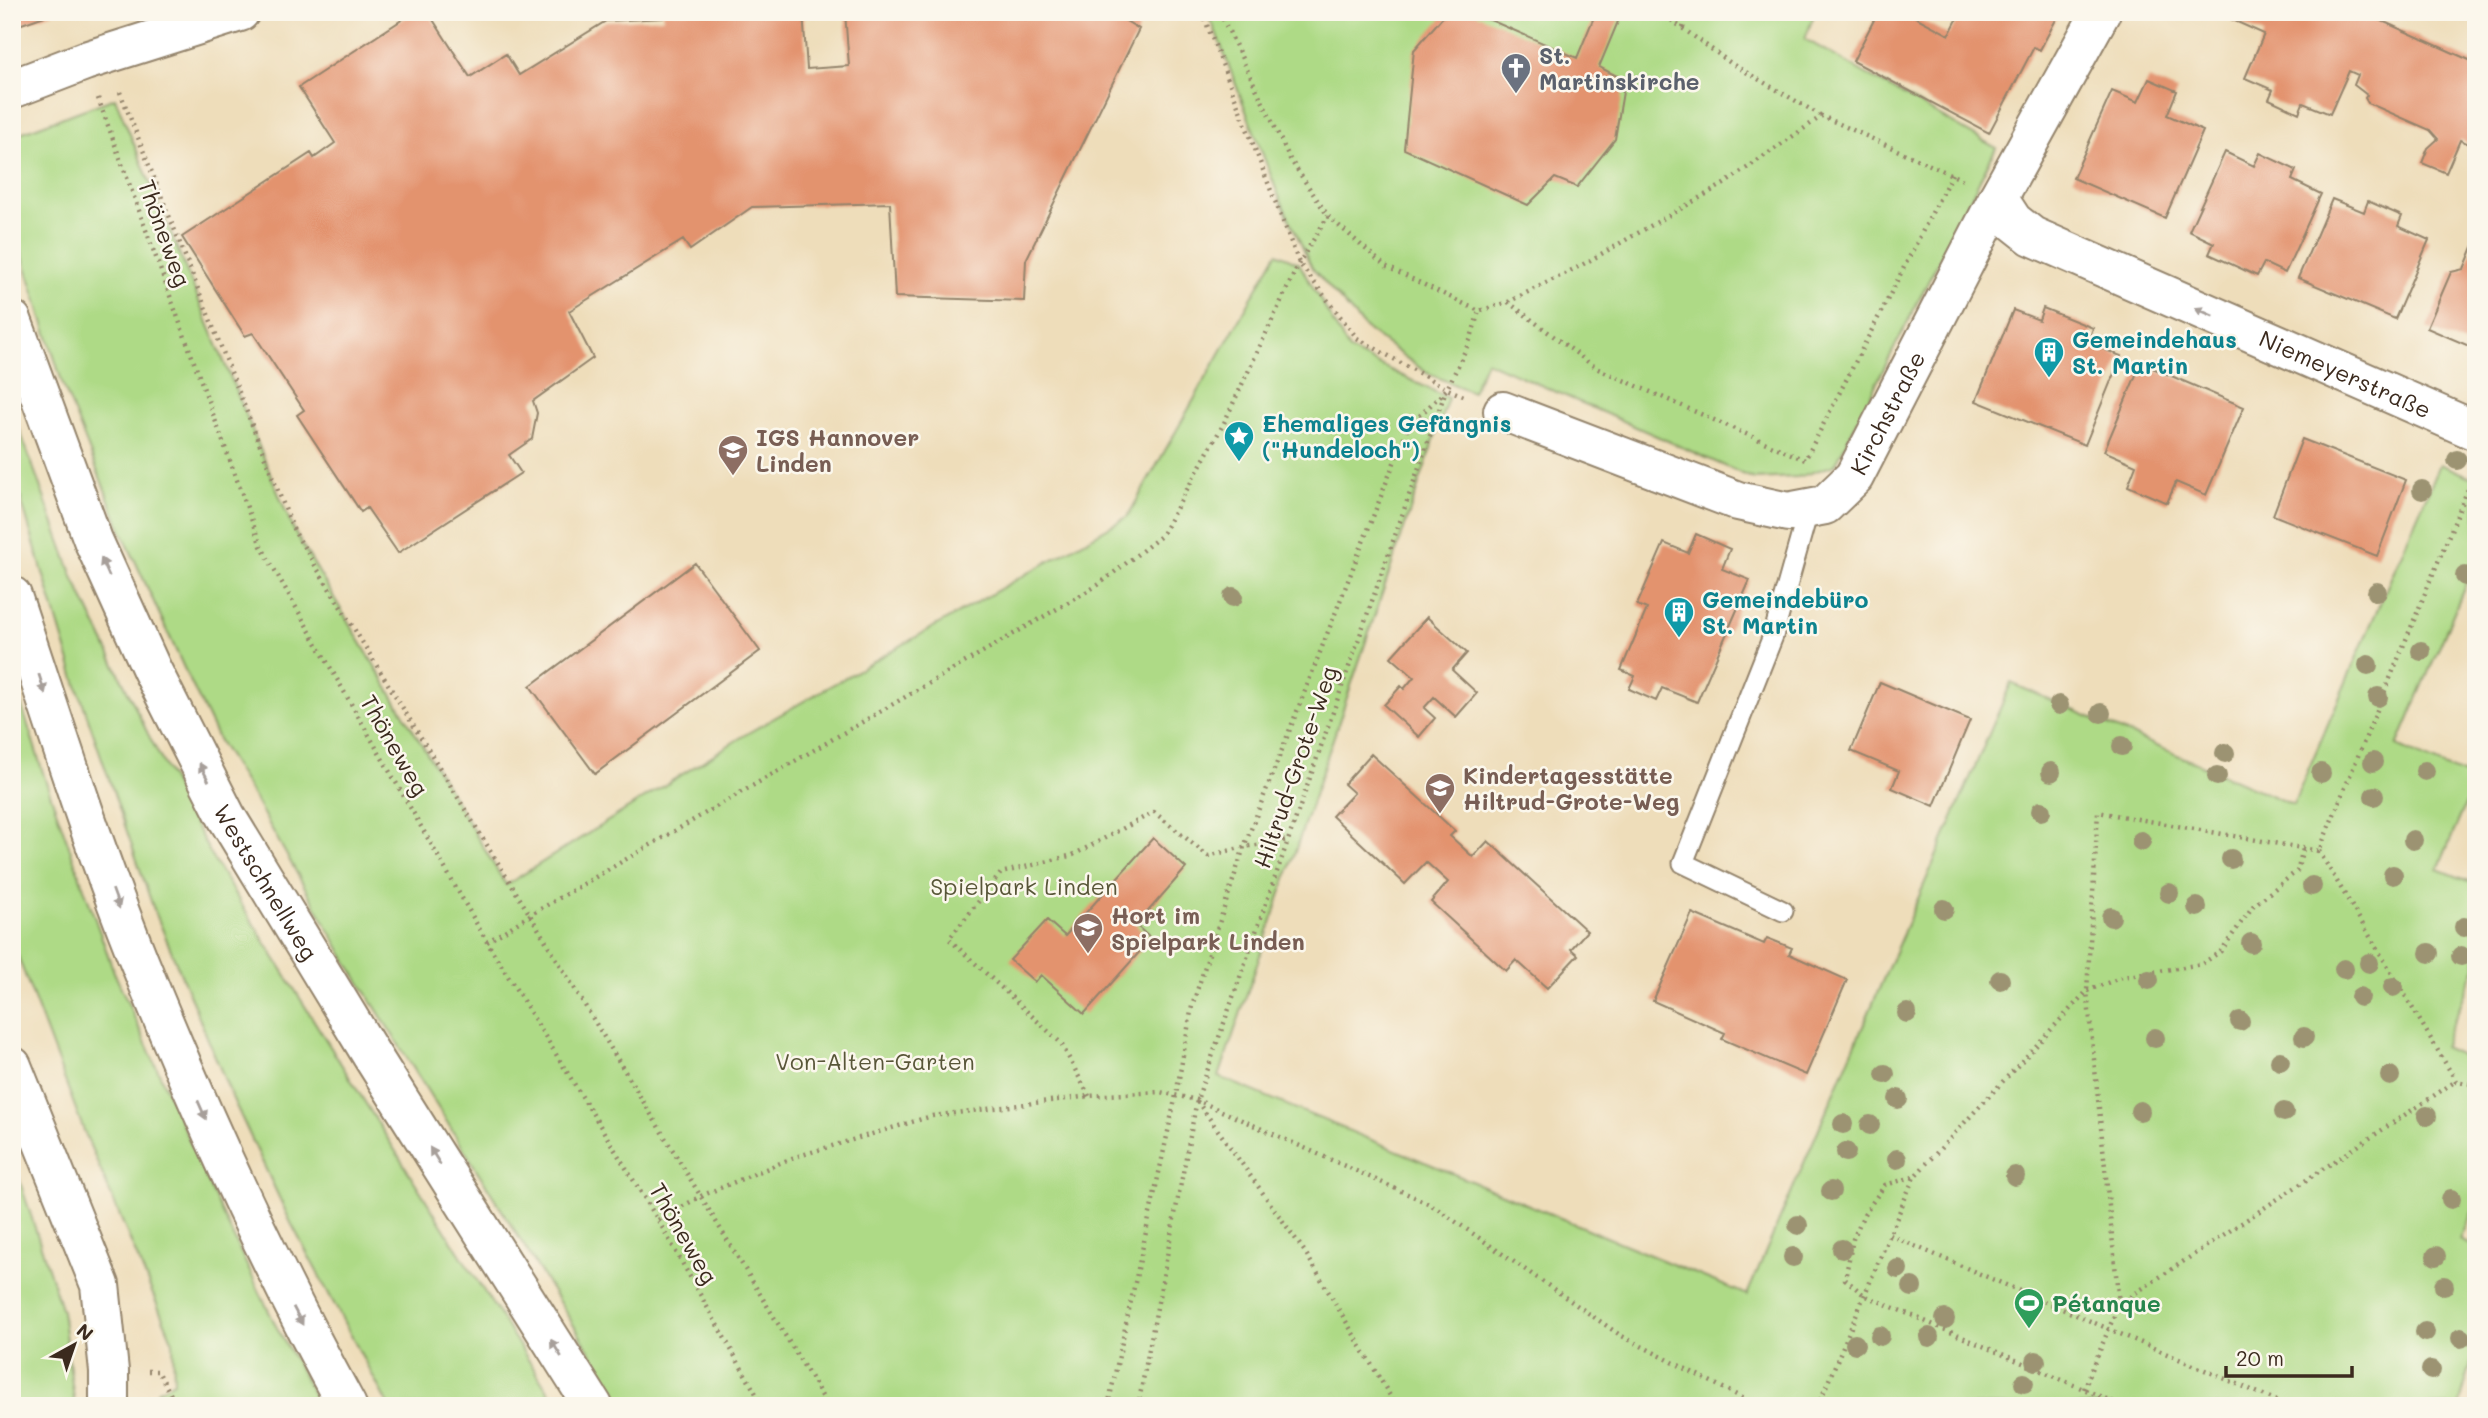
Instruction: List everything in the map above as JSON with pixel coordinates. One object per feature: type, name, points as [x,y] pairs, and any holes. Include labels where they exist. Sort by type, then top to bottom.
[{"type":"main road","points":[[12,89],[95,58],[240,12]]},
{"type":"main road","name":"Kirchstraße","points":[[1503,411],[1738,501],[1788,512],[1825,505],[1854,477],[1997,198],[2101,12]]},
{"type":"main road","name":"Niemeyerstraße","points":[[1997,198],[2013,221],[2032,236],[2476,431]]},
{"type":"main road","name":"Westschnellweg","points":[[12,320],[93,540],[152,670],[226,816],[372,1056],[593,1406]]},
{"type":"main road","points":[[12,596],[71,772],[143,972],[241,1198],[295,1312],[347,1406]]},
{"type":"main road","points":[[12,1066],[100,1285],[109,1371],[108,1406]]},
{"type":"lane","points":[[1783,911],[1683,863],[1773,636],[1809,508]]},
{"type":"path","points":[[1202,12],[1299,263],[1357,338],[1447,389],[1503,411]]},
{"type":"path","points":[[1222,12],[1258,95],[1290,159],[1328,216],[1385,266],[1479,311],[1508,302],[1580,266],[1724,184],[1822,116]]},
{"type":"path","points":[[1660,12],[1732,64],[1822,116],[1952,174],[1997,198]]},
{"type":"path","points":[[1682,29],[1687,12]]},
{"type":"path","points":[[95,58],[294,531],[828,1406]]},
{"type":"path","name":"Thöneweg","points":[[95,58],[261,546],[487,942],[658,1220],[763,1406]]},
{"type":"path","points":[[1508,302],[1596,368],[1805,460],[1952,174]]},
{"type":"path","points":[[487,942],[1098,586],[1161,536],[1224,423],[1299,263],[1328,216]]},
{"type":"path","points":[[1108,1406],[1176,1095],[1192,1006],[1244,847],[1408,427],[1447,389],[1471,338],[1479,311]]},
{"type":"path","name":"Hiltrud-Grote-Weg","points":[[1138,1406],[1197,1100],[1447,389]]},
{"type":"path","points":[[2319,852],[2476,471]]},
{"type":"path","points":[[1089,1096],[1061,1043],[949,939],[1001,873],[1073,855],[1154,812],[1208,856],[1288,840]]},
{"type":"path","points":[[2084,1389],[2119,1304],[2087,991],[2098,812],[2319,852],[2456,1081]]},
{"type":"path","points":[[1818,1406],[1914,1177],[2087,991],[2122,977],[2202,964],[2221,951],[2253,906],[2297,871],[2303,848]]},
{"type":"path","points":[[2119,1304],[2456,1081],[2476,1085]]},
{"type":"path","points":[[658,1220],[701,1196],[792,1158],[932,1116],[1089,1096],[1160,1092],[1197,1100],[1430,1204],[1620,1335],[1758,1406]]},
{"type":"path","points":[[1197,1100],[1305,1252],[1396,1406]]},
{"type":"path","points":[[1914,1177],[1885,1185],[1864,1214],[1853,1239],[1845,1279],[1864,1295],[2123,1406]]},
{"type":"path","points":[[1889,1235],[2289,1406]]},
{"type":"green space","points":[[1204,12],[1815,12],[1805,39],[1996,148],[1835,465],[1798,477],[1754,479],[1486,361],[1472,392],[1427,373],[1366,329],[1312,268],[1278,194],[1213,25]]},
{"type":"green space","name":"Von-Alten-Garten","points":[[115,98],[294,531],[506,885],[748,733],[1128,516],[1277,253],[1299,263],[1349,350],[1448,398],[1219,1077],[1747,1295],[2011,683],[2293,805],[2440,464],[2476,479],[2476,560],[2397,746],[2476,780],[2438,869],[2476,884],[2476,967],[2443,1047],[2476,1062],[2476,1204],[2460,1240],[2476,1247],[2476,1346],[2459,1406],[624,1406],[349,965],[219,741],[121,530],[62,382],[12,222],[12,136]]},
{"type":"green space","points":[[12,409],[74,579],[148,734],[213,859],[558,1406],[389,1406],[386,1401],[291,1223],[232,1097],[153,907],[78,689],[12,470]]},
{"type":"green space","points":[[12,675],[45,779],[114,972],[219,1207],[275,1324],[320,1406],[155,1406],[157,1391],[174,1382],[173,1342],[86,1136],[12,941]]},
{"type":"green space","points":[[12,1157],[62,1311],[75,1406],[12,1406]]},
{"type":"building","points":[[15,12],[53,12],[53,13],[19,25]]},
{"type":"building","points":[[414,12],[428,12],[470,77],[506,54],[519,75],[606,21],[663,18],[662,12],[803,12],[807,69],[849,66],[845,12],[1111,12],[1139,29],[1026,260],[1024,301],[895,297],[890,203],[752,207],[690,250],[683,240],[569,311],[593,358],[533,401],[537,413],[532,439],[509,455],[521,473],[398,553],[367,508],[361,512],[297,415],[304,410],[253,333],[245,336],[182,237],[311,153],[314,158],[335,143],[299,87]]},
{"type":"building","name":"St. Martinskirche","points":[[1447,12],[1472,12],[1577,58],[1596,12],[1622,12],[1599,67],[1625,80],[1615,139],[1577,187],[1555,178],[1528,205],[1404,149],[1414,50]]},
{"type":"building","points":[[1878,12],[1906,12],[1949,35],[1961,12],[2060,12],[2040,50],[2034,47],[1989,133],[1853,61]]},
{"type":"building","points":[[2215,12],[2362,12],[2476,63],[2476,147],[2460,140],[2446,173],[2422,163],[2428,148],[2438,139],[2430,130],[2368,103],[2365,98],[2367,95],[2354,85],[2358,75],[2349,71],[2330,114],[2303,103],[2299,113],[2269,99],[2273,90],[2245,78],[2264,34]]},
{"type":"building","points":[[2149,79],[2177,91],[2167,115],[2203,131],[2165,218],[2073,178],[2112,91],[2138,102]]},
{"type":"building","points":[[2225,152],[2254,166],[2260,153],[2296,170],[2292,180],[2321,194],[2285,273],[2264,263],[2257,276],[2209,254],[2214,243],[2189,231]]},
{"type":"building","points":[[2332,199],[2364,212],[2368,201],[2402,216],[2398,226],[2429,240],[2395,319],[2298,278]]},
{"type":"building","points":[[2473,247],[2476,248],[2476,349],[2427,328],[2451,272],[2464,269]]},
{"type":"building","name":"Gemeindehaus St. Martin","points":[[2043,308],[2093,328],[2088,343],[2121,356],[2085,445],[1976,401],[2013,310],[2039,320]]},
{"type":"building","points":[[2141,363],[2244,407],[2206,495],[2176,482],[2167,503],[2128,486],[2136,465],[2104,451]]},
{"type":"building","points":[[2302,439],[2406,480],[2377,556],[2273,515]]},
{"type":"building","name":"Gemeindebüro St. Martin","points":[[1696,534],[1730,549],[1722,569],[1750,580],[1697,702],[1662,688],[1656,701],[1629,689],[1635,676],[1621,670],[1647,609],[1637,605],[1664,543],[1688,553]]},
{"type":"building","points":[[695,563],[760,651],[595,774],[530,686]]},
{"type":"building","points":[[1427,617],[1467,653],[1452,670],[1477,693],[1456,717],[1434,697],[1424,708],[1435,718],[1419,737],[1384,705],[1401,686],[1404,689],[1414,677],[1391,657]]},
{"type":"building","points":[[1880,682],[1970,720],[1934,806],[1892,788],[1899,771],[1851,751]]},
{"type":"building","points":[[1371,754],[1455,831],[1450,836],[1473,857],[1488,841],[1587,931],[1571,949],[1578,955],[1547,988],[1516,960],[1506,971],[1431,902],[1448,882],[1426,862],[1405,884],[1332,816],[1354,793],[1344,784]]},
{"type":"building","points":[[1153,838],[1186,868],[1136,925],[1151,939],[1084,1014],[1041,975],[1035,982],[1010,960],[1047,920],[1065,936]]},
{"type":"building","points":[[1692,913],[1764,944],[1767,938],[1792,948],[1789,954],[1847,980],[1806,1075],[1722,1039],[1725,1033],[1653,1001]]},
{"type":"place","name":"St. Martinskirche","points":[[1516,95]]},
{"type":"place","name":"Gemeindehaus St. Martin","points":[[2049,379]]},
{"type":"place","name":"Ehemaliges Gefängnis (\"Hundeloch\")","points":[[1239,463]]},
{"type":"place","name":"IGS Hannover Linden","points":[[733,477]]},
{"type":"place","name":"Gemeindebüro St. Martin","points":[[1679,639]]},
{"type":"place","name":"Kindertagesstätte Hiltrud-Grote-Weg","points":[[1440,815]]},
{"type":"place","name":"Hort im Spielpark Linden","points":[[1088,955]]},
{"type":"place","name":"Pétanque","points":[[2029,1330]]},
{"type":"park label","name":"Spielpark Linden","points":[[1024,886]]}]
